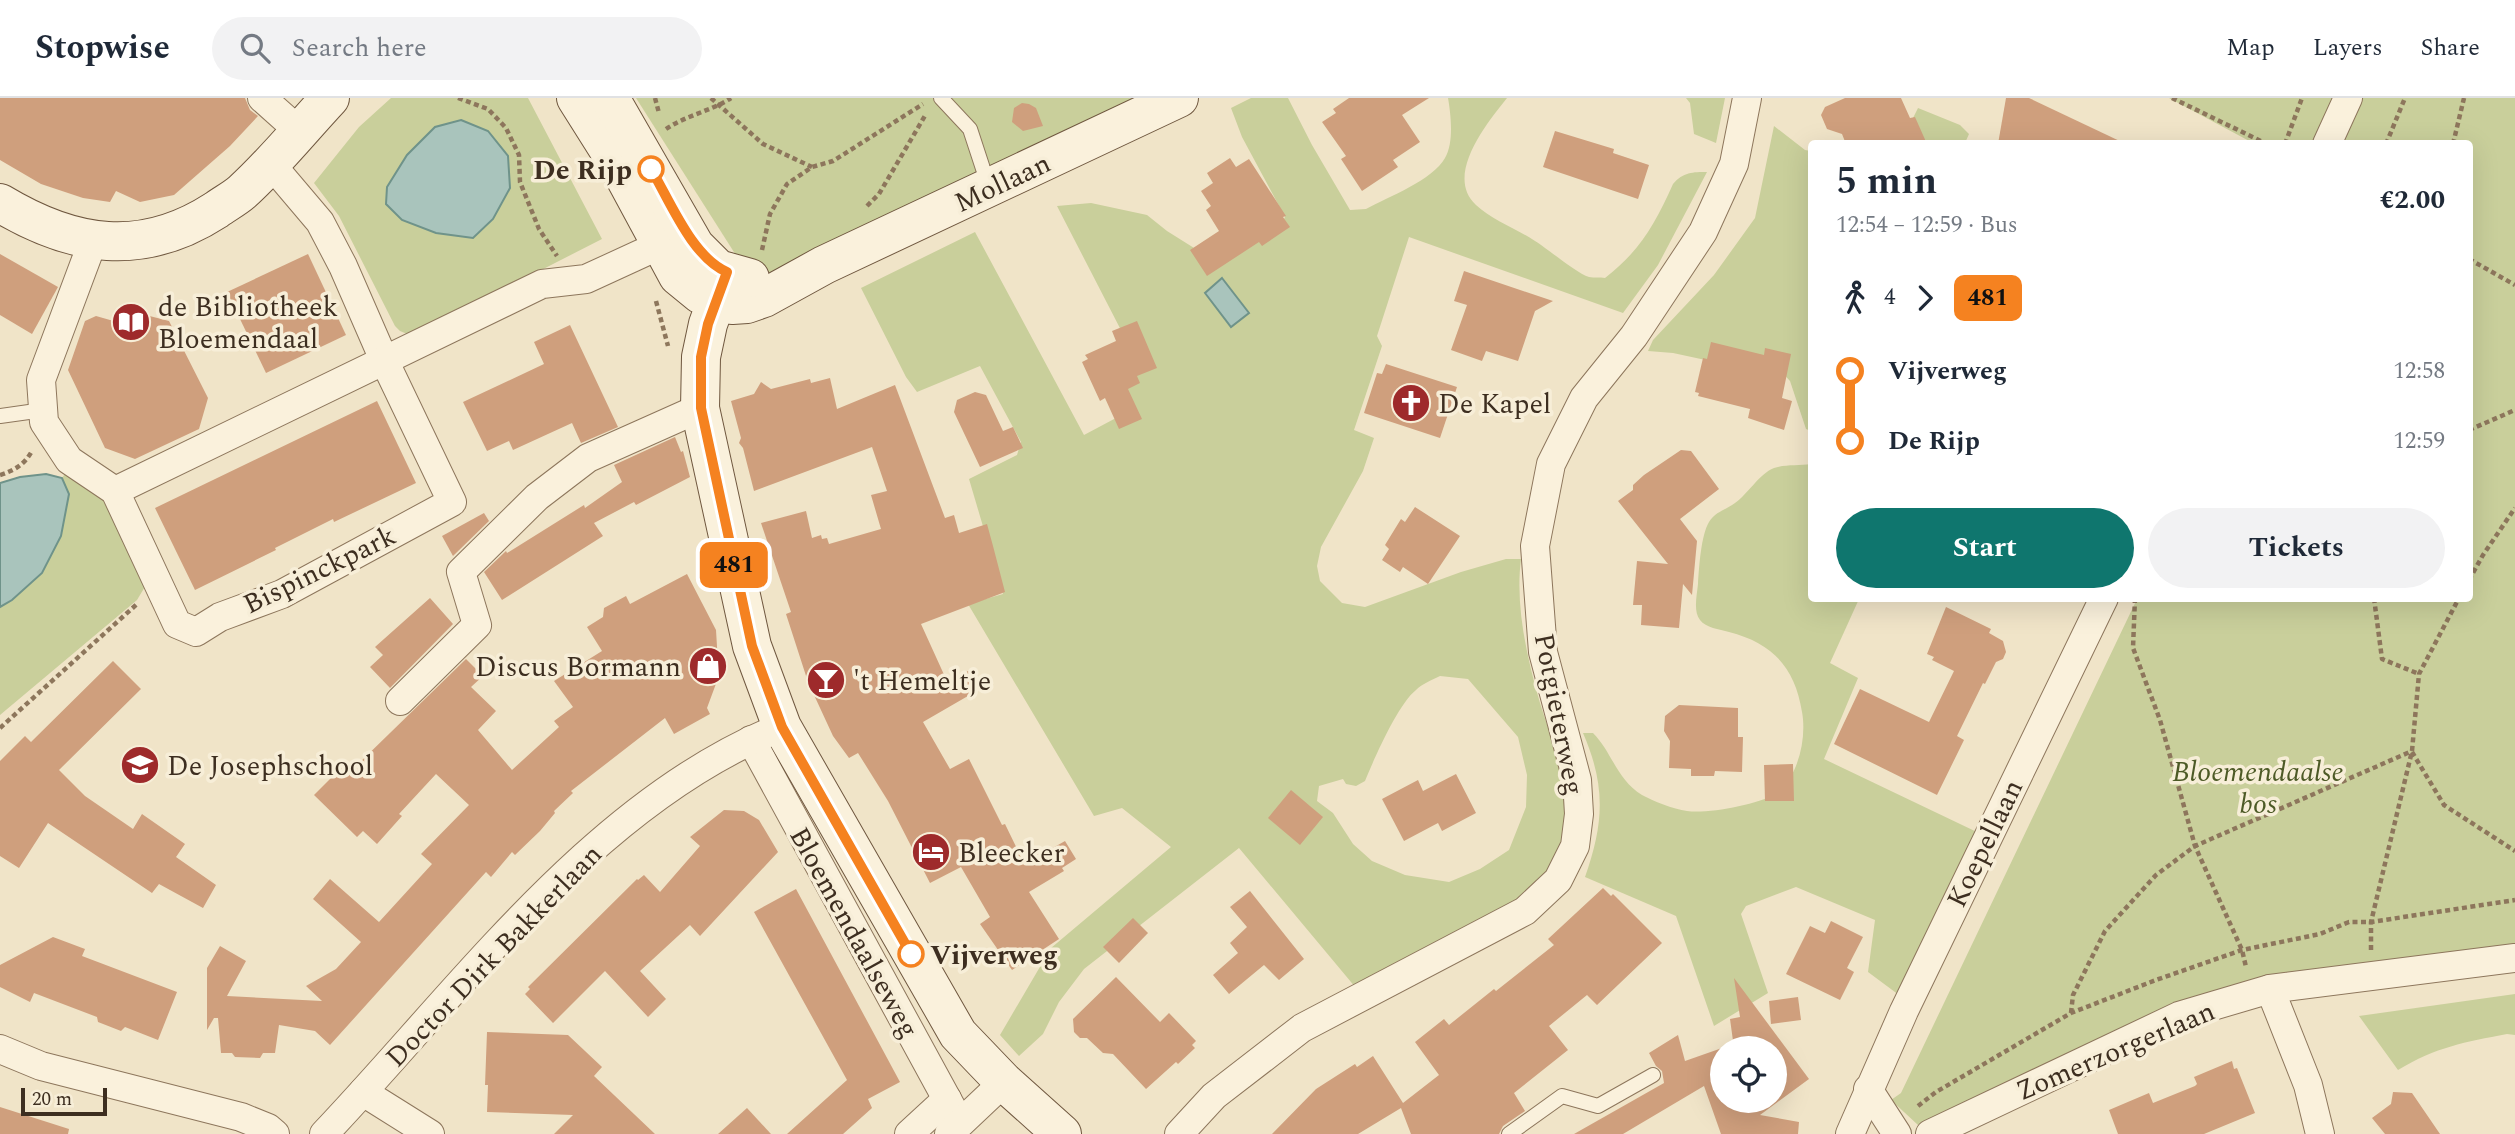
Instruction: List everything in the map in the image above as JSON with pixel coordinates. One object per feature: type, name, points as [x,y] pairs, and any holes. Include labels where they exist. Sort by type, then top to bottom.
[{"type":"street","points":[[262,98],[299,131]]},
{"type":"street","points":[[0,203],[57,232],[93,241],[145,240],[193,225],[240,194],[330,98]]},
{"type":"street","points":[[576,98],[617,163],[672,267],[685,284],[734,278]]},
{"type":"street","points":[[610,98],[695,246],[718,268],[734,278]]},
{"type":"street","name":"Mollaan","points":[[734,278],[732,305],[747,304],[764,298],[824,265],[1179,98]]},
{"type":"street","name":"Potgieterweg","points":[[1179,1134],[1214,1096],[1302,1028],[1525,911],[1558,880],[1575,846],[1579,814],[1577,780],[1543,652],[1535,546],[1550,464],[1584,398],[1634,336],[1703,232],[1734,164],[1747,98]]},
{"type":"street","points":[[2329,140],[2348,98]]},
{"type":"street","name":"Bispinckpark","points":[[115,491],[177,624],[196,632],[220,617],[282,593],[452,502],[320,222],[270,163]]},
{"type":"street","points":[[93,241],[41,380],[44,418],[69,460],[115,491],[542,284],[586,279],[660,245]]},
{"type":"street","name":"Bloemendaalseweg","points":[[734,278],[701,357],[701,408],[752,646],[766,734],[952,1119]]},
{"type":"street","points":[[400,701],[477,625],[461,572],[532,502],[588,458],[701,408]]},
{"type":"street","name":"Koepellaan","points":[[1850,1134],[1868,1089],[2102,602]]},
{"type":"street","name":"Bloemendaalseweg","points":[[766,734],[958,1034],[1004,1082],[1062,1134]]},
{"type":"street","name":"Doctor Dirk Bakkerlaan","points":[[324,1134],[538,901],[609,834],[685,778],[766,734]]},
{"type":"street","name":"Zomerzorgerlaan","points":[[1930,1134],[2179,1016],[2270,989],[2515,958]]},
{"type":"street","points":[[2270,989],[2308,1085],[2320,1134]]},
{"type":"street","points":[[0,1049],[41,1066],[241,1117],[268,1128],[275,1134]]},
{"type":"street","points":[[909,1134],[952,1119],[1004,1082]]},
{"type":"street","points":[[1868,1089],[1894,1130]]},
{"type":"street","points":[[363,1092],[430,1134]]},
{"type":"lane","points":[[941,98],[970,129],[989,189]]},
{"type":"lane","points":[[0,416],[44,418]]},
{"type":"lane","points":[[1508,1134],[1562,1096],[1598,1106],[1653,1075]]},
{"type":"path","points":[[458,98],[488,109],[506,128],[519,155],[520,182],[539,229],[562,264]]},
{"type":"path","points":[[711,98],[718,107],[763,144],[812,167]]},
{"type":"path","points":[[734,278],[786,184],[812,167],[833,160],[932,98]]},
{"type":"path","points":[[2172,98],[2259,140]]},
{"type":"path","points":[[2287,140],[2302,98]]},
{"type":"path","points":[[2388,140],[2405,98]]},
{"type":"path","points":[[2454,140],[2464,98]]},
{"type":"path","points":[[861,213],[879,194],[929,110]]},
{"type":"path","points":[[2473,261],[2515,285]]},
{"type":"path","points":[[2473,428],[2515,410]]},
{"type":"path","points":[[0,475],[17,469],[27,460],[44,418]]},
{"type":"path","points":[[2473,573],[2515,508]]},
{"type":"path","points":[[0,728],[159,586]]},
{"type":"path","points":[[2136,602],[2133,648],[2160,720],[2195,846],[2242,950],[2250,981],[2270,989]]},
{"type":"path","points":[[2375,602],[2382,659],[2419,674]]},
{"type":"path","points":[[2371,922],[2412,751],[2419,674],[2457,602]]},
{"type":"path","points":[[2071,1013],[2073,995],[2105,931],[2156,874],[2195,846],[2412,751]]},
{"type":"path","points":[[2412,751],[2444,805],[2515,850]]},
{"type":"path","points":[[1894,1130],[1936,1092],[2071,1013],[2156,980],[2242,950],[2320,934],[2349,922],[2371,922],[2515,900]]},
{"type":"green space","points":[[391,98],[528,98],[602,239],[412,336],[400,331],[339,216],[314,183],[359,127]]},
{"type":"green space","points":[[636,98],[1149,98],[785,274],[751,272],[739,260]]},
{"type":"green space","points":[[1251,98],[1288,98],[1350,210],[1366,209],[1421,181],[1439,166],[1450,145],[1448,98],[1507,98],[1472,150],[1466,165],[1467,193],[1476,205],[1489,215],[1541,245],[1583,275],[1591,277],[1605,278],[1628,258],[1653,224],[1677,180],[1688,174],[1707,172],[1658,265],[1623,313],[1409,237],[1377,336],[1382,346],[1354,430],[1374,438],[1363,471],[1321,547],[1317,566],[1320,581],[1342,603],[1365,607],[1461,572],[1506,559],[1521,559],[1523,632],[1535,686],[1558,757],[1566,793],[1566,830],[1554,862],[1526,897],[1356,988],[1239,848],[1084,969],[1059,1002],[1043,1034],[1019,1056],[1000,1035],[1051,948],[1171,847],[1122,808],[1094,816],[968,604],[1003,594],[969,479],[1017,455],[1021,442],[980,366],[917,392],[906,377],[861,288],[975,232],[1084,435],[1131,410],[1116,381],[1140,367],[1057,206],[1091,203],[1147,215],[1210,258],[1279,229],[1285,217],[1242,137],[1231,108]],"holes":[[[1440,676],[1468,679],[1518,737],[1527,775],[1526,807],[1509,850],[1480,869],[1449,882],[1405,875],[1372,861],[1353,844],[1333,813],[1317,801],[1319,786],[1343,779],[1346,784],[1356,786],[1365,781],[1394,719],[1416,690]]]},
{"type":"green space","points":[[1686,98],[1725,98],[1716,143],[1694,134],[1690,103]]},
{"type":"green space","name":"Bloemendaalse bos","points":[[2169,98],[2515,98],[2515,948],[2274,976],[1918,1125],[1891,1100],[1901,1093],[2136,602],[2473,602],[2473,140],[2247,140]]},
{"type":"green space","points":[[1918,108],[1960,125],[1969,134],[1966,140],[1900,140]]},
{"type":"green space","points":[[1774,126],[1808,150],[1808,430],[1790,381],[1779,369],[1738,367],[1673,353],[1648,351],[1653,340],[1714,275],[1755,218]]},
{"type":"green space","points":[[1808,464],[1808,602],[1858,602],[1830,663],[1858,678],[1824,759],[1981,834],[1903,998],[1868,972],[1875,920],[1796,887],[1746,906],[1741,914],[1768,993],[1714,1026],[1676,916],[1585,877],[1596,839],[1600,805],[1596,770],[1583,733],[1593,733],[1633,789],[1663,804],[1687,811],[1732,808],[1756,802],[1775,794],[1790,779],[1799,757],[1803,734],[1802,712],[1794,682],[1779,659],[1769,650],[1744,637],[1703,623],[1698,616],[1696,598],[1702,543],[1709,522],[1740,499],[1758,479],[1774,468]]},
{"type":"green space","points":[[70,467],[95,481],[146,585],[137,600],[0,715],[0,607],[12,600],[69,494],[62,478]]},
{"type":"green space","points":[[2515,994],[2515,1035],[2507,1034],[2451,1046],[2398,1070],[2359,1016]]},
{"type":"water","points":[[461,120],[488,131],[508,156],[510,188],[493,219],[473,238],[436,233],[402,220],[386,204],[387,187],[407,155],[435,127]]},
{"type":"water","points":[[1222,278],[1249,313],[1231,327],[1205,293]]},
{"type":"water","points":[[46,474],[62,478],[69,494],[61,536],[42,573],[12,600],[0,607],[0,483]]},
{"type":"building","points":[[0,98],[245,98],[250,110],[258,116],[230,146],[174,195],[140,202],[116,191],[110,202],[83,198],[41,184],[0,160]]},
{"type":"building","points":[[1349,98],[1429,98],[1402,115],[1420,142],[1393,160],[1398,167],[1362,191],[1341,159],[1346,156],[1322,122],[1336,113],[1333,109]]},
{"type":"building","points":[[1845,98],[1901,98],[1910,118],[1915,117],[1925,140],[1844,140],[1842,134],[1827,129],[1821,115],[1825,107]]},
{"type":"building","points":[[2006,98],[2029,98],[2118,140],[1999,140]]},
{"type":"building","points":[[1022,103],[1036,108],[1043,126],[1023,131],[1012,122],[1014,108]]},
{"type":"building","points":[[1555,131],[1614,149],[1613,153],[1649,165],[1638,199],[1543,167]]},
{"type":"building","points":[[1230,158],[1236,167],[1249,159],[1286,216],[1283,217],[1290,227],[1262,246],[1259,242],[1207,276],[1190,250],[1219,231],[1206,210],[1211,206],[1201,191],[1213,183],[1207,173]]},
{"type":"building","points":[[0,254],[58,287],[32,334],[0,315]]},
{"type":"building","points":[[308,254],[346,335],[266,373],[227,292]]},
{"type":"building","points":[[1464,271],[1553,301],[1535,311],[1518,361],[1486,351],[1482,361],[1451,350],[1467,305],[1454,301]]},
{"type":"building","points":[[134,312],[169,321],[208,398],[199,429],[135,459],[105,448],[68,370],[85,321],[96,316],[117,322]]},
{"type":"building","points":[[1137,321],[1157,368],[1137,376],[1140,383],[1128,389],[1142,419],[1119,429],[1105,398],[1100,401],[1082,362],[1088,359],[1085,355],[1116,341],[1112,331]]},
{"type":"building","points":[[570,325],[618,427],[581,443],[572,423],[513,450],[509,441],[487,451],[463,402],[544,364],[534,342]]},
{"type":"building","points":[[1711,342],[1764,355],[1765,348],[1791,354],[1782,398],[1792,401],[1784,430],[1748,418],[1750,409],[1698,396],[1699,393],[1695,392],[1703,358],[1707,359]]},
{"type":"building","name":"De Kapel","points":[[1386,364],[1457,387],[1440,438],[1364,413],[1377,373],[1382,374]]},
{"type":"building","points":[[830,378],[837,409],[895,385],[945,518],[954,515],[959,533],[987,524],[1005,592],[921,624],[946,679],[953,676],[955,679],[968,671],[980,689],[923,722],[950,769],[969,759],[1023,861],[1049,846],[1051,849],[1065,841],[1076,859],[1062,868],[1064,871],[1029,892],[1059,939],[1012,970],[980,924],[990,917],[961,867],[930,883],[888,801],[858,753],[849,758],[833,736],[808,682],[786,614],[791,612],[761,523],[806,511],[812,538],[821,535],[822,539],[827,538],[829,544],[881,529],[871,495],[887,491],[872,447],[754,491],[743,448],[739,443],[741,438],[731,401],[754,394],[761,382],[771,389],[810,379],[811,383]]},
{"type":"building","points":[[975,392],[986,395],[1003,431],[1013,427],[1023,448],[980,467],[954,412],[957,400]]},
{"type":"building","points":[[377,401],[416,483],[334,522],[333,519],[195,590],[155,508]]},
{"type":"building","points":[[675,437],[681,452],[683,451],[690,477],[594,523],[603,536],[502,600],[484,572],[506,551],[507,553],[584,505],[585,508],[622,482],[614,465]]},
{"type":"building","points":[[1681,450],[1691,451],[1719,489],[1680,519],[1697,541],[1692,595],[1683,584],[1679,628],[1641,625],[1642,605],[1633,605],[1637,561],[1668,564],[1618,501],[1633,490],[1633,485],[1644,475]]},
{"type":"building","points":[[1415,507],[1460,536],[1428,584],[1403,567],[1400,572],[1382,560],[1389,549],[1385,545],[1401,519],[1405,522]]},
{"type":"building","points":[[484,513],[489,521],[453,556],[442,536]]},
{"type":"building","points":[[687,574],[716,630],[717,681],[707,708],[710,714],[674,734],[665,718],[571,791],[573,793],[554,811],[540,831],[515,855],[512,852],[491,877],[486,872],[330,1045],[315,1031],[279,1025],[275,1053],[263,1053],[260,1058],[235,1057],[232,1053],[221,1053],[218,1018],[214,1018],[207,1030],[207,968],[220,946],[246,961],[227,996],[322,1001],[306,986],[336,969],[361,942],[313,899],[330,879],[379,922],[432,864],[421,854],[469,805],[436,774],[399,814],[402,816],[377,844],[363,831],[357,837],[314,795],[346,763],[352,770],[466,659],[483,676],[471,687],[496,711],[478,730],[512,770],[559,727],[554,721],[573,707],[554,681],[602,651],[587,627],[603,617],[604,608],[626,596],[630,604]]},
{"type":"building","points":[[430,598],[453,624],[390,688],[370,667],[383,655],[375,647]]},
{"type":"building","points":[[1946,607],[1991,629],[1989,633],[2003,641],[2006,652],[2003,659],[1996,662],[1985,684],[1983,683],[1957,736],[1964,740],[1937,795],[1834,744],[1860,689],[1929,722],[1954,671],[1932,660],[1934,657],[1927,654]]},
{"type":"building","points":[[113,661],[141,689],[59,770],[85,796],[133,829],[142,814],[185,844],[176,857],[216,885],[203,908],[159,884],[152,893],[48,823],[19,868],[0,856],[0,761],[25,736],[31,742]]},
{"type":"building","points":[[1679,705],[1738,708],[1738,737],[1743,737],[1742,772],[1715,771],[1714,776],[1691,776],[1691,769],[1669,768],[1670,741],[1664,731],[1665,716]]},
{"type":"building","points":[[1793,764],[1794,801],[1765,801],[1764,765]]},
{"type":"building","points":[[1456,774],[1476,813],[1442,831],[1438,823],[1404,841],[1382,799],[1418,780],[1423,791]]},
{"type":"building","points":[[1291,790],[1323,817],[1300,845],[1268,818]]},
{"type":"building","points":[[724,810],[744,811],[759,820],[778,852],[700,936],[690,925],[640,971],[666,999],[648,1017],[605,971],[553,1023],[525,994],[530,989],[528,987],[637,879],[644,875],[660,892],[700,846],[690,837]]},
{"type":"building","points":[[1603,888],[1611,896],[1613,894],[1662,943],[1597,1005],[1587,995],[1549,1026],[1568,1050],[1514,1093],[1525,1111],[1503,1126],[1499,1134],[1411,1134],[1401,1108],[1358,1134],[1272,1134],[1316,1089],[1373,1056],[1403,1103],[1439,1075],[1415,1042],[1444,1019],[1449,1025],[1554,945],[1548,939]]},
{"type":"building","points":[[796,889],[900,1082],[868,1099],[872,1108],[843,1134],[787,1134],[847,1080],[754,912]]},
{"type":"building","points":[[1250,891],[1304,959],[1279,980],[1264,965],[1229,994],[1213,975],[1238,953],[1230,943],[1247,927],[1230,907]]},
{"type":"building","points":[[1133,918],[1148,933],[1119,963],[1103,947]]},
{"type":"building","points":[[1831,921],[1863,937],[1847,968],[1854,972],[1840,1000],[1786,974],[1810,926],[1825,933]]},
{"type":"building","points":[[53,937],[85,949],[82,956],[177,992],[158,1040],[125,1027],[121,1031],[98,1022],[97,1017],[34,993],[30,1002],[0,987],[0,965]]},
{"type":"building","points":[[1116,977],[1160,1022],[1169,1013],[1196,1041],[1192,1045],[1195,1048],[1146,1089],[1113,1054],[1103,1053],[1087,1038],[1080,1038],[1074,1032],[1073,1019]]},
{"type":"building","points":[[1734,978],[1777,1036],[1732,1036],[1730,1019],[1740,1017]]},
{"type":"building","points":[[1798,997],[1801,1020],[1771,1024],[1769,1001]]},
{"type":"building","points":[[487,1032],[568,1035],[602,1067],[594,1076],[655,1134],[554,1134],[573,1115],[487,1112]]},
{"type":"building","points":[[1678,1035],[1685,1061],[1710,1052],[1710,1103],[1704,1086],[1623,1134],[1574,1134],[1664,1083],[1662,1071],[1649,1053]]},
{"type":"building","points":[[1787,1049],[1809,1079],[1787,1095]]},
{"type":"building","points":[[2232,1061],[2255,1113],[2204,1134],[2118,1134],[2109,1110],[2149,1093],[2153,1103],[2195,1086],[2197,1084],[2194,1077]]},
{"type":"building","points":[[2393,1092],[2412,1093],[2440,1134],[2385,1134],[2372,1118],[2391,1104]]},
{"type":"building","points":[[0,1107],[69,1129],[68,1134],[0,1134]]},
{"type":"building","points":[[747,1108],[771,1134],[718,1134]]},
{"type":"building","points":[[1714,1113],[1763,1113],[1760,1115],[1799,1122],[1798,1134],[1721,1134]]},
{"type":"bus line","name":"481","points":[[651,169],[695,246],[718,268],[727,272],[715,301],[701,357],[701,408],[752,646],[782,727],[911,954]]},
{"type":"place","name":"De Rijp","points":[[651,169]]},
{"type":"place","name":"de Bibliotheek Bloemendaal","points":[[131,322]]},
{"type":"place","name":"De Kapel","points":[[1411,403]]},
{"type":"place","name":"Discus Bormann","points":[[708,666]]},
{"type":"place","name":"'t Hemeltje","points":[[826,680]]},
{"type":"place","name":"De Josephschool","points":[[140,765]]},
{"type":"place","name":"Bleecker","points":[[931,852]]},
{"type":"place","name":"Vijverweg","points":[[911,954]]}]
